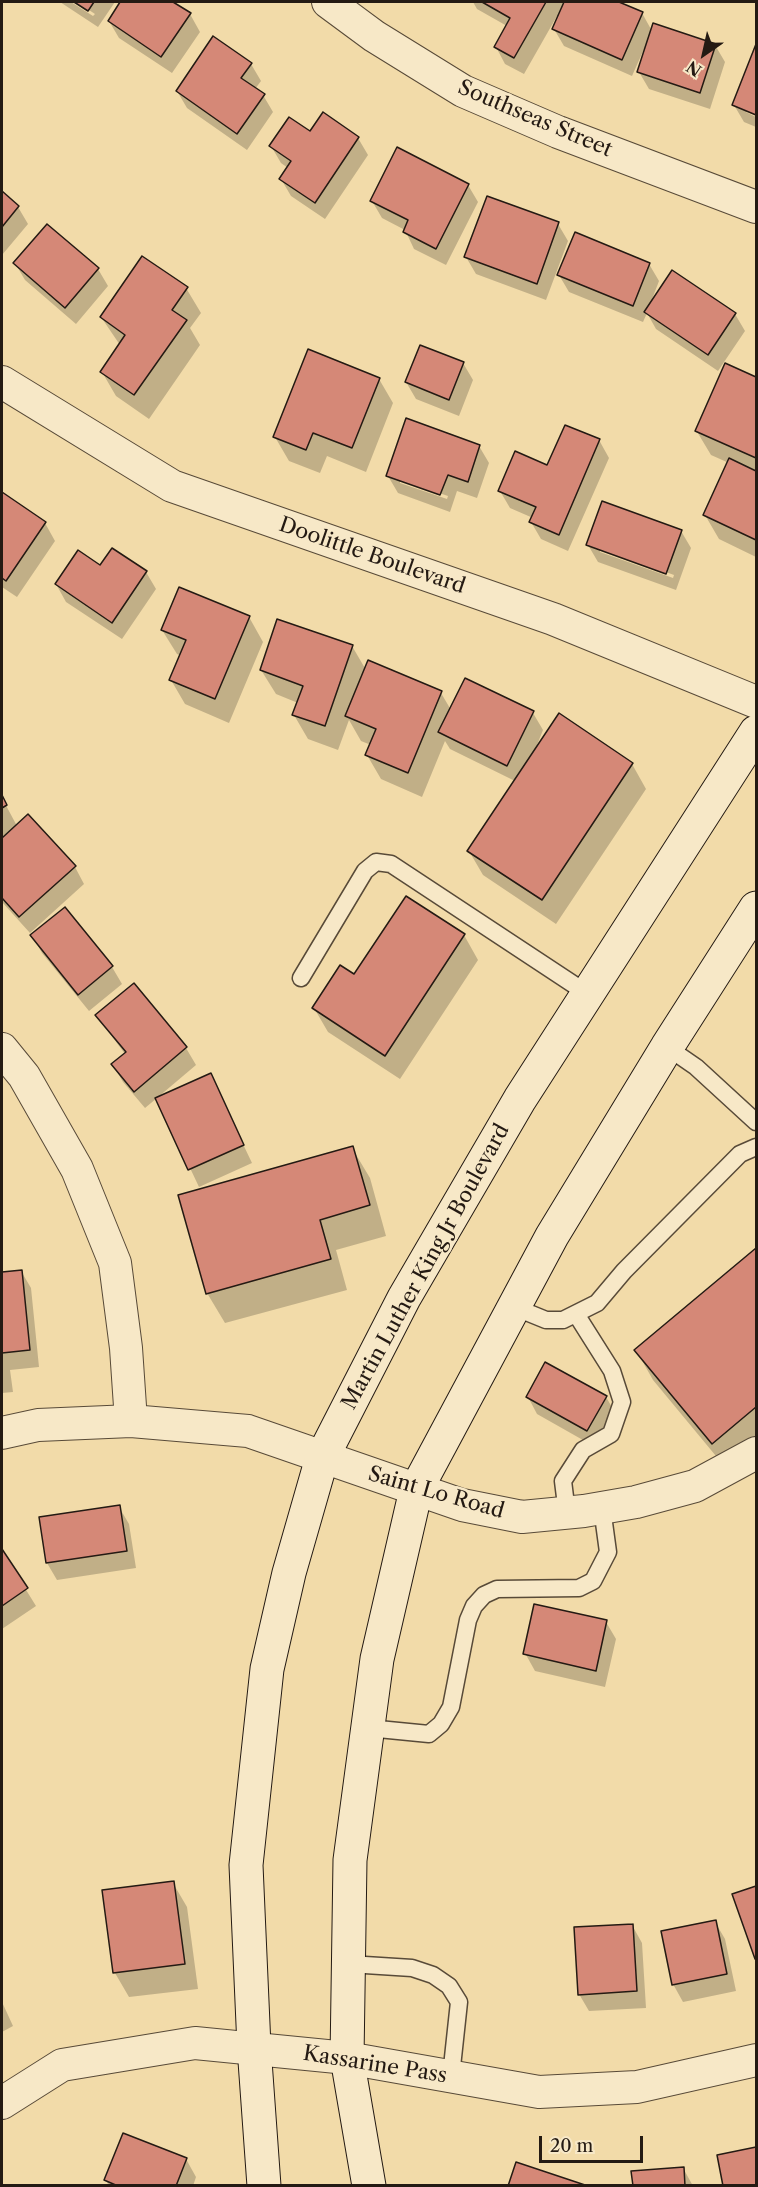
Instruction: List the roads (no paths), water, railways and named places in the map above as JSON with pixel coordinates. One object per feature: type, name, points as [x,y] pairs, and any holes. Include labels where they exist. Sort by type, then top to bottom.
[{"type":"main road","name":"Martin Luther King Jr Boulevard","points":[[264,2186],[254,2047],[246,1865],[267,1670],[289,1573],[322,1458],[404,1298],[520,1099],[756,732]]},
{"type":"main road","points":[[369,2186],[347,2058],[350,1860],[377,1659],[416,1490],[552,1236],[667,1047],[756,908]]},
{"type":"street","name":"Southseas Street","points":[[328,2],[374,36],[463,91],[558,132],[756,207]]},
{"type":"street","name":"Doolittle Boulevard","points":[[2,382],[172,486],[553,619],[756,702]]},
{"type":"street","points":[[2,1049],[24,1076],[77,1169],[115,1263],[126,1348],[131,1421]]},
{"type":"street","name":"Saint Lo Road","points":[[2,1433],[38,1425],[131,1421],[248,1431],[462,1505],[522,1517],[567,1513],[636,1502],[695,1486],[756,1453]]},
{"type":"street","name":"Kassarine Pass","points":[[2,2103],[62,2065],[195,2043],[254,2047],[347,2058],[539,2092],[637,2086],[756,2060]]},
{"type":"lane","points":[[301,978],[365,871],[376,862],[392,864],[588,994]]},
{"type":"lane","points":[[667,1047],[696,1067],[756,1122]]},
{"type":"lane","points":[[514,1306],[546,1320],[563,1320],[597,1303],[624,1271],[740,1154],[756,1147]]},
{"type":"lane","points":[[567,1513],[564,1481],[583,1450],[611,1434],[622,1402],[612,1371],[576,1314]]},
{"type":"lane","points":[[368,1728],[429,1734],[441,1724],[451,1707],[468,1620],[474,1606],[484,1595],[498,1589],[579,1588],[593,1581],[608,1552],[602,1508]]},
{"type":"lane","points":[[349,1964],[412,1968],[433,1976],[449,1986],[459,2002],[451,2076]]}]
